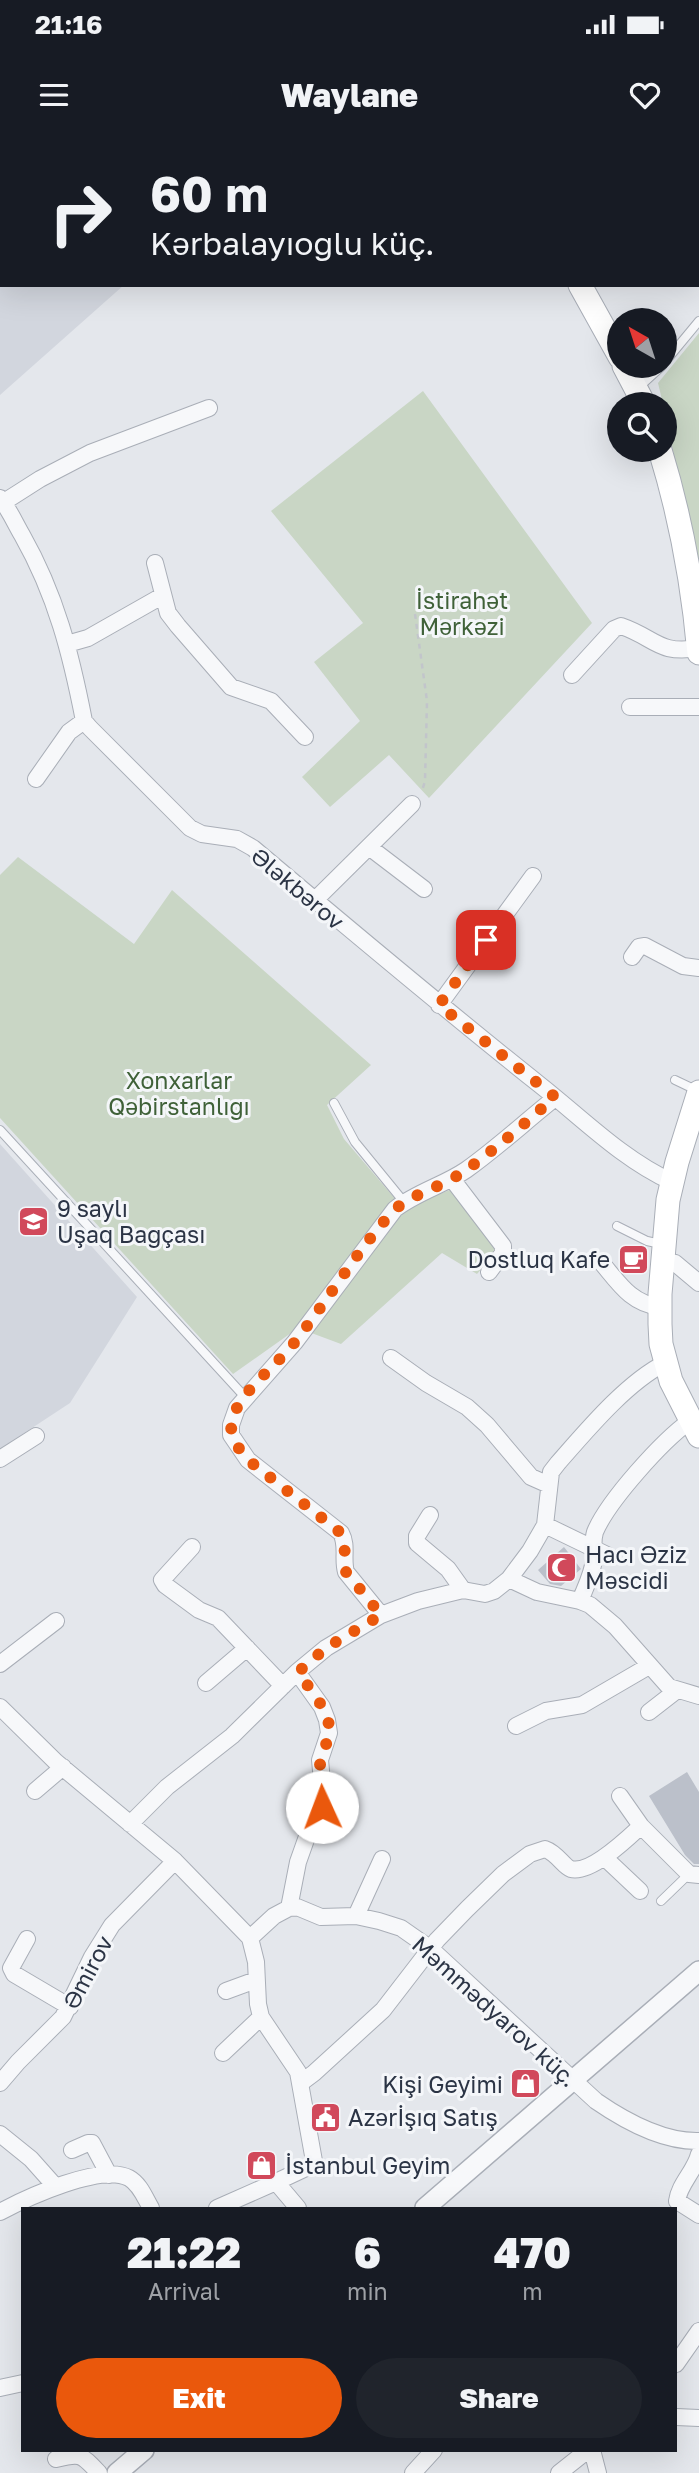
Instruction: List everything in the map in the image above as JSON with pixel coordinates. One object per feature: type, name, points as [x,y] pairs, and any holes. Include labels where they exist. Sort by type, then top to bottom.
[{"type":"main road","points":[[581,287],[607,334]]},
{"type":"main road","points":[[664,462],[685,554],[699,650]]},
{"type":"main road","points":[[697,1432],[671,1381],[665,1363],[661,1344],[660,1307],[663,1253],[672,1182],[699,1092]]},
{"type":"street","points":[[36,779],[69,732],[84,721],[50,590],[2,500],[90,453],[209,408]]},
{"type":"street","points":[[155,563],[162,596],[173,620],[231,687],[271,701],[305,737]]},
{"type":"street","points":[[66,644],[88,638],[162,596]]},
{"type":"street","points":[[572,675],[614,629],[621,626],[668,650],[699,650]]},
{"type":"street","points":[[630,707],[699,707]]},
{"type":"street","name":"Ələkbərov","points":[[84,721],[190,828],[202,834],[237,839],[253,848],[439,1005],[621,1152],[653,1174],[672,1182]]},
{"type":"street","points":[[314,900],[412,804]]},
{"type":"street","points":[[369,847],[424,889]]},
{"type":"street","points":[[439,1005],[534,876]]},
{"type":"street","points":[[632,957],[639,947],[645,946],[683,965],[699,968]]},
{"type":"street","points":[[381,1615],[346,1572],[346,1542],[341,1533],[248,1460],[231,1435],[231,1425],[237,1408],[245,1397],[295,1342],[387,1218],[404,1202],[468,1169],[555,1097]]},
{"type":"street","points":[[453,1179],[503,1247],[503,1253],[489,1272]]},
{"type":"street","points":[[663,1253],[698,1279]]},
{"type":"street","points":[[601,1262],[631,1296],[646,1305],[660,1307]]},
{"type":"street","points":[[391,1358],[426,1384],[467,1407],[487,1425],[531,1477],[549,1485]]},
{"type":"street","points":[[130,1824],[174,1781],[232,1736],[326,1648],[381,1615],[418,1601],[463,1590],[485,1594],[494,1591],[509,1578],[530,1551],[545,1525],[551,1472],[629,1388],[651,1370],[665,1363]]},
{"type":"street","points":[[580,1601],[594,1559],[594,1536],[613,1502],[671,1436],[697,1432]]},
{"type":"street","points":[[0,1459],[36,1436]]},
{"type":"street","points":[[430,1515],[417,1536],[417,1543],[448,1569],[463,1590]]},
{"type":"street","points":[[545,1525],[609,1556]]},
{"type":"street","points":[[191,1547],[162,1580],[165,1585],[199,1609],[218,1618],[283,1686]]},
{"type":"street","points":[[509,1578],[551,1597],[590,1605],[614,1626],[668,1687],[699,1696]]},
{"type":"street","points":[[0,1664],[56,1621]]},
{"type":"street","points":[[206,1683],[247,1648]]},
{"type":"street","points":[[516,1726],[546,1711],[582,1705],[649,1666]]},
{"type":"street","points":[[250,1938],[274,1916],[289,1908],[298,1862],[309,1830],[324,1802],[320,1760],[329,1733],[322,1707],[298,1672]]},
{"type":"street","points":[[649,1712],[676,1691]]},
{"type":"street","points":[[0,1707],[63,1768],[175,1861],[250,1938],[256,1962],[261,2017],[290,2059],[302,2082],[314,2161],[308,2167],[218,2207]]},
{"type":"street","points":[[35,1791],[63,1768]]},
{"type":"street","points":[[620,1796],[641,1826],[694,1875]]},
{"type":"street","points":[[302,2082],[383,2010],[446,1929],[503,1874],[530,1854],[545,1849],[555,1853],[574,1870],[605,1857],[641,1826]]},
{"type":"street","points":[[605,1857],[640,1891]]},
{"type":"street","points":[[356,1916],[382,1858]]},
{"type":"street","name":"Əmirov","points":[[0,2083],[18,2062],[52,2031],[70,2007],[99,1943],[112,1925],[175,1861]]},
{"type":"street","name":"Məmmədyarov küç.","points":[[289,1908],[297,1907],[321,1917],[356,1916],[401,1928],[431,1949],[572,2081],[617,2116],[668,2137],[699,2141]]},
{"type":"street","points":[[27,1939],[11,1968],[14,1974],[70,2007]]},
{"type":"street","points":[[426,2207],[699,1971]]},
{"type":"street","points":[[226,1991],[256,1980]]},
{"type":"street","points":[[223,2053],[261,2017]]},
{"type":"street","points":[[0,2134],[31,2159],[55,2186]]},
{"type":"street","points":[[72,2150],[92,2143],[110,2175]]},
{"type":"street","points":[[699,2154],[677,2201],[699,2215]]},
{"type":"street","points":[[0,2212],[55,2186],[110,2175],[121,2175],[137,2184],[150,2207]]},
{"type":"street","points":[[276,2182],[297,2207]]},
{"type":"street","points":[[678,2357],[699,2331]]},
{"type":"street","points":[[0,2388],[21,2383]]},
{"type":"street","points":[[677,2417],[699,2418]]},
{"type":"street","points":[[120,2472],[142,2452]]},
{"type":"street","points":[[413,2473],[432,2452]]},
{"type":"street","points":[[559,2473],[587,2452]]},
{"type":"street","points":[[591,2452],[598,2473]]},
{"type":"street","points":[[56,2459],[78,2454],[99,2473]]},
{"type":"lane","points":[[677,347],[699,321]]},
{"type":"lane","points":[[675,1080],[699,1092]]},
{"type":"lane","points":[[334,1103],[355,1142],[404,1202]]},
{"type":"lane","points":[[0,1130],[245,1397]]},
{"type":"lane","points":[[617,1226],[647,1241],[663,1253]]},
{"type":"lane","points":[[661,1902],[694,1875]]},
{"type":"path","points":[[412,804],[420,796],[425,781],[428,701],[415,614]]},
{"type":"shaded area","points":[[0,287],[122,287],[0,395]]},
{"type":"shaded area","name":"9 saylı Uşaq Bağçası","points":[[0,1144],[137,1297],[70,1403],[0,1449]]},
{"type":"green space","points":[[699,333],[699,570],[675,462],[677,392],[660,392],[658,383],[662,378],[677,378],[677,360]]},
{"type":"green space","name":"İstirahət Mərkəzi","points":[[423,391],[592,623],[429,798],[389,755],[330,807],[302,777],[360,721],[314,662],[363,623],[271,511]]},
{"type":"green space","name":"Xonxarlar Qəbirstanlığı","points":[[18,857],[134,944],[172,890],[371,1065],[327,1105],[344,1139],[403,1208],[455,1188],[499,1249],[477,1274],[442,1253],[341,1344],[298,1328],[233,1374],[0,1118],[0,875]]},
{"type":"building","points":[[564,1547],[581,1569],[561,1586],[550,1584],[538,1570]]},
{"type":"building","points":[[687,1772],[699,1792],[699,1864],[694,1864],[685,1855],[649,1796]]},
{"type":"place","name":"9 saylı Uşaq Bağçası","points":[[34,1221]]},
{"type":"place","name":"Dostluq Kafe","points":[[633,1259]]},
{"type":"place","name":"Hacı Əziz Məscidi","points":[[562,1567]]},
{"type":"place","name":"Kişi Geyimi","points":[[526,2084]]},
{"type":"place","name":"Azərİşıq Satış","points":[[325,2117]]},
{"type":"place","name":"İstanbul Geyim","points":[[262,2165]]},
{"type":"route","points":[[322,1807],[324,1787],[320,1760],[328,1740],[329,1728],[322,1707],[298,1672],[326,1648],[381,1615],[346,1572],[346,1542],[341,1533],[248,1460],[231,1435],[231,1425],[233,1416],[245,1397],[295,1342],[395,1209],[468,1169],[555,1097],[439,1005],[486,940]]}]
